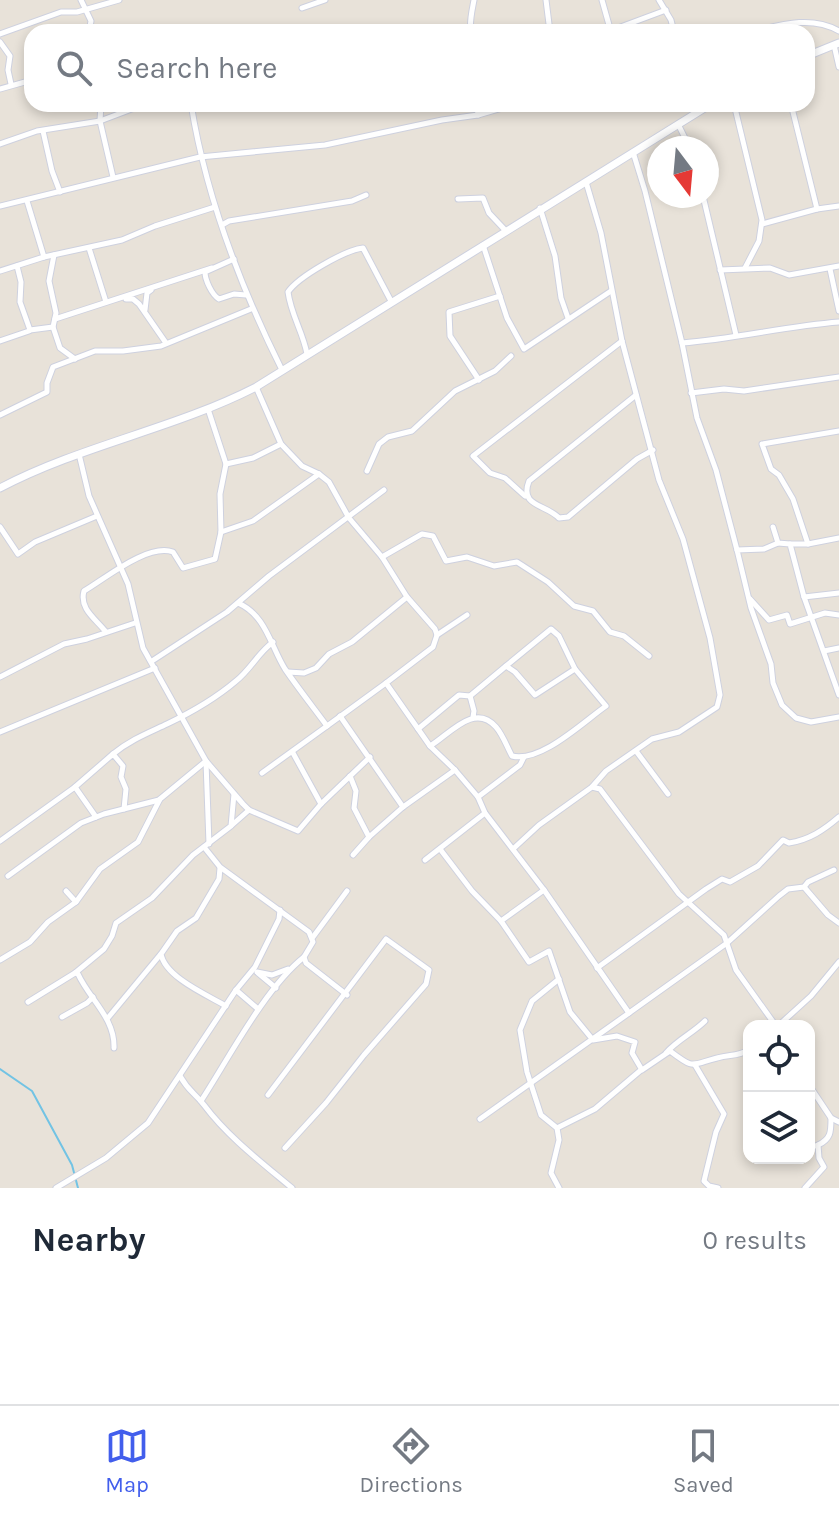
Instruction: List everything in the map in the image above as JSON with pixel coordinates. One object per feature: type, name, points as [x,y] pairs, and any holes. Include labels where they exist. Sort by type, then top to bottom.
[{"type":"main road","points":[[815,53],[836,44]]},
{"type":"main road","points":[[0,488],[79,454],[208,409],[256,387],[697,112]]},
{"type":"street","points":[[81,0],[90,24]]},
{"type":"street","points":[[28,24],[61,12],[77,12],[119,0]]},
{"type":"street","points":[[302,8],[325,0]]},
{"type":"street","points":[[470,24],[474,0]]},
{"type":"street","points":[[546,0],[549,24]]},
{"type":"street","points":[[602,0],[604,24]]},
{"type":"street","points":[[655,14],[659,0],[671,24]]},
{"type":"street","points":[[626,24],[666,10]]},
{"type":"street","points":[[796,24],[827,24],[839,31]]},
{"type":"street","points":[[0,34],[24,25]]},
{"type":"street","points":[[0,42],[10,56],[8,70],[11,84]]},
{"type":"street","points":[[836,44],[839,67]]},
{"type":"street","points":[[0,89],[24,82]]},
{"type":"street","points":[[101,112],[113,177]]},
{"type":"street","points":[[0,144],[43,131],[100,121],[124,112]]},
{"type":"street","points":[[192,112],[200,157],[215,207],[251,309],[282,370]]},
{"type":"street","points":[[1,204],[27,201],[200,157],[325,145],[488,112]]},
{"type":"street","points":[[736,112],[762,224],[759,241],[745,268]]},
{"type":"street","points":[[793,112],[817,209]]},
{"type":"street","points":[[678,123],[684,136]]},
{"type":"street","points":[[43,131],[60,192]]},
{"type":"street","points":[[633,151],[682,343],[691,393],[728,510],[749,599],[771,664],[773,683],[782,705],[796,718],[811,722],[839,717]]},
{"type":"street","points":[[513,849],[539,825],[592,787],[606,771],[652,739],[679,732],[717,707],[720,695],[710,638],[683,539],[659,480],[636,395],[611,291],[601,233],[586,181]]},
{"type":"street","points":[[222,225],[229,221],[352,201],[366,195]]},
{"type":"street","points":[[458,199],[483,198],[489,213],[505,230]]},
{"type":"street","points":[[27,201],[44,257]]},
{"type":"street","points":[[762,224],[839,206]]},
{"type":"street","points":[[0,271],[44,257],[122,240],[215,207]]},
{"type":"street","points":[[540,208],[555,256],[561,298],[568,318]]},
{"type":"street","points":[[706,208],[736,335]]},
{"type":"street","points":[[482,244],[507,318],[524,349],[611,291]]},
{"type":"street","points":[[89,248],[106,302]]},
{"type":"street","points":[[307,354],[304,337],[290,310],[288,292],[293,284],[341,254],[363,248],[391,301]]},
{"type":"street","points":[[54,255],[49,281],[55,319],[53,327],[60,348],[76,359]]},
{"type":"street","points":[[55,319],[234,259]]},
{"type":"street","points":[[17,266],[21,282],[20,302],[30,330]]},
{"type":"street","points":[[720,270],[770,268],[789,275],[839,266]]},
{"type":"street","points":[[212,268],[205,275],[216,298],[246,295]]},
{"type":"street","points":[[830,269],[839,311]]},
{"type":"street","points":[[145,311],[147,293],[152,289]]},
{"type":"street","points":[[479,380],[450,336],[449,312],[500,296]]},
{"type":"street","points":[[121,299],[133,299],[145,311],[166,343]]},
{"type":"street","points":[[1,412],[47,392],[53,367],[95,351],[123,351],[166,343],[251,309]]},
{"type":"street","points":[[682,343],[839,322]]},
{"type":"street","points":[[0,341],[30,330],[53,327]]},
{"type":"street","points":[[622,341],[473,456],[490,473],[505,478],[531,502],[554,512],[559,518],[568,517],[637,459],[653,450]]},
{"type":"street","points":[[367,471],[379,444],[388,437],[412,431],[455,391],[495,371],[511,356]]},
{"type":"street","points":[[691,393],[724,389],[744,391],[839,377]]},
{"type":"street","points":[[256,387],[281,444],[302,466],[319,474],[336,492],[349,518],[382,557],[407,597],[427,618],[437,635]]},
{"type":"street","points":[[527,498],[529,481],[636,395]]},
{"type":"street","points":[[106,632],[90,617],[82,593],[141,556],[163,550],[173,552],[183,568],[212,561],[217,555],[221,532],[220,494],[226,464],[208,409]]},
{"type":"street","points":[[808,544],[793,499],[779,475],[771,469],[762,444],[839,431]]},
{"type":"street","points":[[226,464],[253,458],[281,444]]},
{"type":"street","points":[[79,454],[97,516],[128,584],[140,642],[206,761],[249,810],[298,831],[370,757]]},
{"type":"street","points":[[221,532],[253,521],[319,474]]},
{"type":"street","points":[[0,732],[153,664],[238,603],[384,490]]},
{"type":"street","points":[[0,527],[18,554],[41,539],[97,516]]},
{"type":"street","points":[[773,527],[778,543]]},
{"type":"street","points":[[382,557],[422,534],[433,536],[446,561],[467,557],[494,566],[517,562],[548,582],[574,606],[593,611],[610,632],[624,636],[649,656]]},
{"type":"street","points":[[737,550],[839,538]]},
{"type":"street","points":[[790,544],[804,597],[839,695]]},
{"type":"street","points":[[804,597],[839,593]]},
{"type":"street","points":[[288,672],[304,673],[316,668],[329,654],[352,642],[407,597]]},
{"type":"street","points":[[749,599],[769,620],[787,615],[790,624],[825,613],[839,615]]},
{"type":"street","points":[[238,603],[247,607],[274,641],[288,672],[327,726]]},
{"type":"street","points":[[262,773],[433,647],[437,635],[467,615]]},
{"type":"street","points":[[0,677],[64,644],[135,623]]},
{"type":"street","points":[[470,696],[551,629],[559,636],[575,669],[606,706],[544,751],[524,757],[512,756],[493,724],[473,717]]},
{"type":"street","points":[[0,841],[75,787],[128,742],[181,717],[237,681],[253,667],[260,652],[274,641]]},
{"type":"street","points":[[824,651],[839,648]]},
{"type":"street","points":[[506,666],[535,695],[575,669]]},
{"type":"street","points":[[386,683],[430,746],[478,797],[485,813],[544,890],[629,1013]]},
{"type":"street","points":[[418,729],[459,695],[470,696]]},
{"type":"street","points":[[430,746],[473,717],[470,696]]},
{"type":"street","points":[[340,716],[403,807]]},
{"type":"street","points":[[636,751],[668,794]]},
{"type":"street","points":[[293,753],[321,804]]},
{"type":"street","points":[[113,754],[123,766],[121,777],[126,789],[124,809]]},
{"type":"street","points":[[478,797],[520,765],[524,757]]},
{"type":"street","points":[[0,960],[30,942],[48,922],[76,902],[100,869],[138,842],[160,799],[206,761]]},
{"type":"street","points":[[206,761],[207,846],[220,867],[313,937]]},
{"type":"street","points":[[353,855],[403,807],[455,770]]},
{"type":"street","points":[[350,776],[356,791],[354,808],[369,837]]},
{"type":"street","points":[[75,787],[96,817]]},
{"type":"street","points":[[592,787],[600,789],[687,903],[720,930],[736,970],[773,1020]]},
{"type":"street","points":[[231,826],[234,793]]},
{"type":"street","points":[[8,876],[81,823],[160,799]]},
{"type":"street","points":[[28,1002],[75,973],[104,949],[116,923],[152,898],[181,866],[249,810]]},
{"type":"street","points":[[425,860],[485,813]]},
{"type":"street","points":[[597,968],[722,879],[730,882],[758,866],[783,840],[789,843],[802,841],[828,827],[839,817]]},
{"type":"street","points":[[440,849],[472,891],[501,921],[529,962],[549,951],[570,1012],[593,1040]]},
{"type":"street","points":[[107,1019],[177,931],[196,918],[219,879],[220,867]]},
{"type":"street","points":[[480,1119],[727,943],[788,889],[804,887],[834,870]]},
{"type":"street","points":[[804,887],[839,923]]},
{"type":"street","points":[[501,921],[544,890]]},
{"type":"street","points":[[66,891],[76,902]]},
{"type":"street","points":[[256,970],[272,975],[304,957],[313,937],[347,891]]},
{"type":"street","points":[[56,1188],[106,1158],[148,1123],[236,990],[256,970],[279,919],[280,910]]},
{"type":"street","points":[[279,919],[286,915]]},
{"type":"street","points":[[268,1095],[347,995],[386,939],[429,970],[426,984],[285,1148]]},
{"type":"street","points":[[161,954],[162,961],[186,984],[226,1006]]},
{"type":"street","points":[[304,957],[306,963],[347,995]]},
{"type":"street","points":[[784,1020],[811,996],[839,962]]},
{"type":"street","points":[[201,1101],[258,1009],[289,968]]},
{"type":"street","points":[[256,970],[276,988]]},
{"type":"street","points":[[75,973],[114,1030],[114,1048]]},
{"type":"street","points":[[559,979],[532,1001],[520,1030],[541,1115],[557,1128],[559,1140],[551,1173],[559,1188]]},
{"type":"street","points":[[236,990],[258,1009]]},
{"type":"street","points":[[62,1017],[93,997]]},
{"type":"street","points":[[557,1128],[595,1109],[705,1021]]},
{"type":"street","points":[[593,1040],[617,1036],[635,1042],[632,1053],[642,1070]]},
{"type":"street","points":[[642,1070],[670,1051],[688,1064],[695,1065],[743,1053]]},
{"type":"street","points":[[695,1065],[724,1114],[716,1132],[704,1181],[718,1188]]},
{"type":"street","points":[[180,1076],[189,1092],[201,1101],[214,1120],[292,1188]]},
{"type":"street","points":[[814,1092],[831,1118],[839,1122]]},
{"type":"street","points":[[815,1146],[827,1141],[831,1134],[831,1118]]},
{"type":"street","points":[[805,1188],[824,1167],[819,1158],[818,1145]]},
{"type":"waterway","points":[[0,1069],[32,1091],[72,1165],[78,1188]]}]
